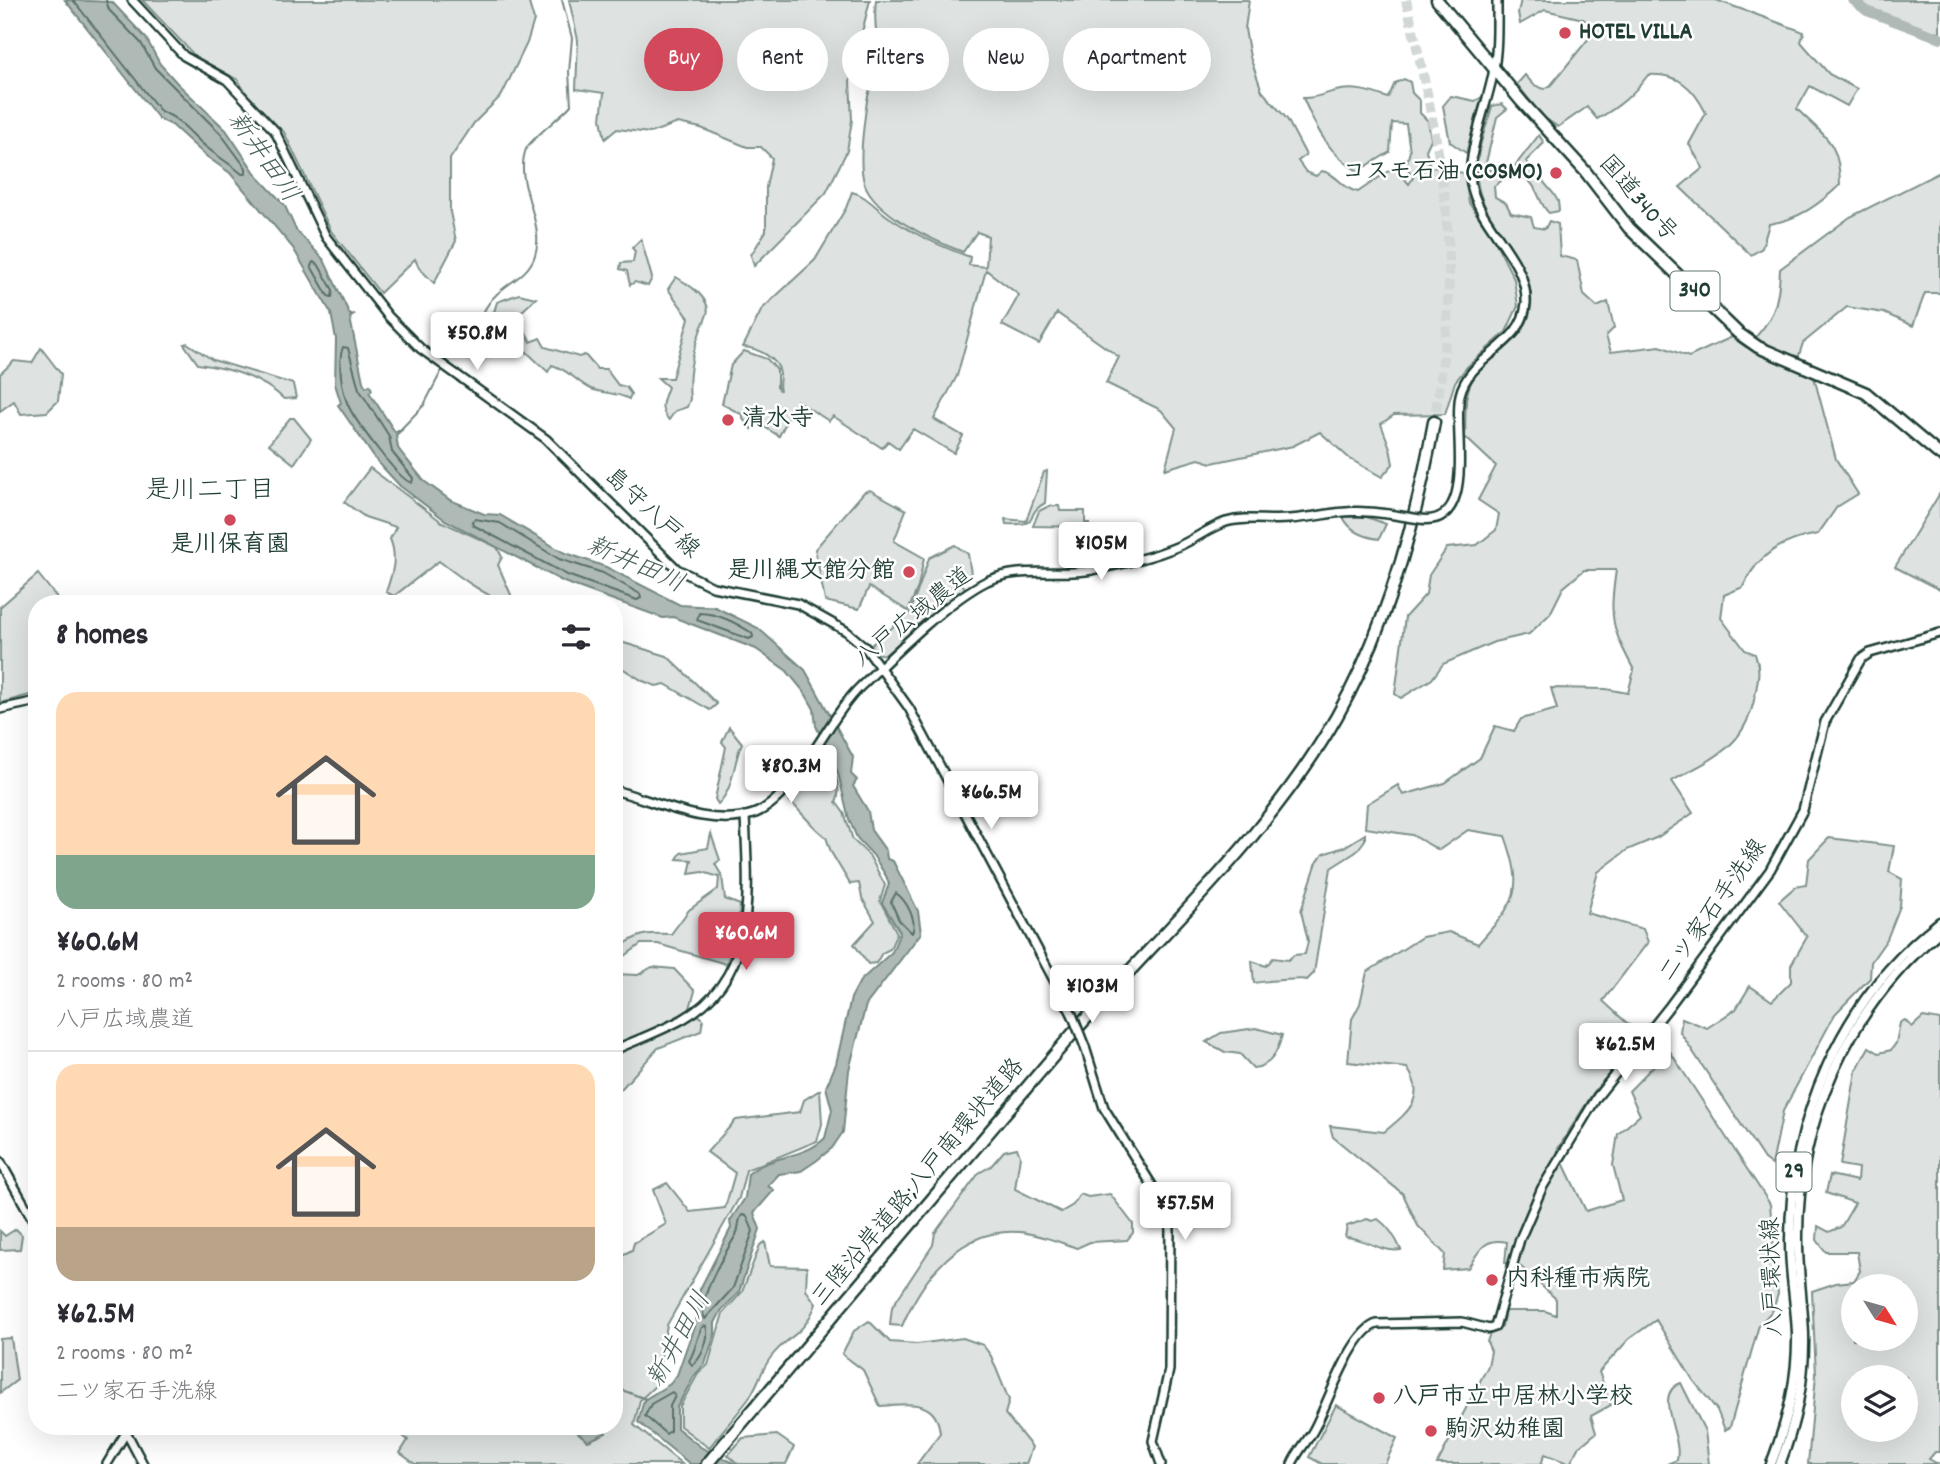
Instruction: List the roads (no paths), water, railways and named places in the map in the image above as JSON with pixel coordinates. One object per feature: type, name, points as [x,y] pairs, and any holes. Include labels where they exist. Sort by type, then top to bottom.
[{"type":"highway","name":"国道340号","points":[[1437,0],[1494,70],[1585,171],[1629,228],[1738,333],[1758,347],[1866,393],[1940,455]]},
{"type":"highway","name":"三陸沿岸道路;八戸南環状道路","points":[[707,1464],[1069,1038],[1229,863],[1295,779],[1346,699],[1388,598],[1409,533],[1434,422]]},
{"type":"main road","name":"八戸環状線","points":[[1771,1464],[1788,1412],[1794,1375],[1797,1336],[1790,1246],[1791,1206],[1803,1132],[1815,1095],[1842,1036],[1883,977],[1940,922]]},
{"type":"main road","name":"八戸環状線","points":[[1780,1464],[1795,1415],[1802,1374],[1804,1335],[1798,1217],[1805,1152],[1815,1117],[1828,1082],[1869,1008],[1915,952],[1940,931]]},
{"type":"street","name":"島守八戸線","points":[[132,0],[184,56],[227,80],[275,131],[299,175],[326,237],[388,316],[421,349],[546,439],[677,569],[713,587],[798,604],[857,639],[909,708],[1072,1014],[1104,1108],[1163,1203],[1170,1224],[1169,1370],[1153,1441],[1161,1464]]},
{"type":"street","name":"八戸広域農道","points":[[745,816],[776,800],[842,706],[879,669],[967,593],[1000,576],[1033,570],[1087,571],[1120,564],[1172,549],[1222,523],[1239,519],[1289,519],[1350,509],[1435,519],[1449,509],[1454,501],[1459,480],[1458,410],[1462,386],[1473,370],[1516,330],[1524,312],[1522,282],[1478,202],[1471,183],[1473,159],[1494,70],[1497,0]]},
{"type":"street","name":"二ツ家石手洗線","points":[[1292,1464],[1312,1433],[1351,1353],[1367,1329],[1377,1325],[1462,1322],[1489,1329],[1495,1327],[1503,1308],[1520,1239],[1542,1188],[1597,1097],[1668,1009],[1770,870],[1803,810],[1819,739],[1845,683],[1861,659],[1870,653],[1940,633]]},
{"type":"street","points":[[0,709],[28,703]]},
{"type":"street","points":[[623,793],[705,816],[745,816],[748,916],[742,945],[729,973],[706,1001],[684,1018],[623,1046]]},
{"type":"street","points":[[0,1161],[28,1211]]},
{"type":"street","points":[[107,1464],[122,1435]]},
{"type":"street","points":[[129,1435],[143,1464]]},
{"type":"water","points":[[65,0],[112,2],[146,38],[160,64],[226,130],[258,177],[284,204],[296,230],[324,260],[350,315],[355,314],[350,318],[363,382],[366,387],[370,385],[372,390],[369,392],[395,432],[403,429],[396,435],[398,448],[424,481],[450,500],[484,514],[500,515],[563,552],[606,567],[680,605],[715,607],[758,628],[805,670],[853,757],[851,774],[857,780],[853,786],[868,811],[871,830],[886,851],[887,859],[893,861],[918,911],[921,933],[866,1005],[849,1070],[843,1132],[832,1148],[816,1161],[801,1171],[779,1174],[768,1186],[774,1190],[754,1213],[760,1229],[739,1292],[721,1311],[715,1323],[715,1334],[705,1364],[694,1376],[677,1407],[677,1428],[702,1448],[736,1464],[690,1464],[638,1422],[644,1400],[670,1384],[677,1375],[696,1321],[700,1289],[731,1228],[730,1221],[745,1198],[748,1174],[766,1163],[807,1150],[825,1138],[832,1110],[826,1087],[836,1064],[851,998],[860,981],[892,952],[900,932],[882,903],[889,884],[886,876],[873,855],[857,838],[849,819],[838,773],[816,726],[814,709],[787,671],[756,649],[673,617],[663,618],[623,603],[623,595],[600,595],[564,582],[445,520],[400,486],[376,460],[338,405],[341,403],[335,384],[336,339],[331,313],[293,248],[230,173],[206,156],[172,125],[159,119]]},
{"type":"water","points":[[581,1435],[602,1435],[588,1441]]},
{"type":"waterway","points":[[445,363],[451,349],[477,323],[487,305],[528,268],[535,255],[536,229],[523,176],[523,162],[528,145],[571,105],[569,72],[572,38],[562,0]]},
{"type":"waterway","points":[[1853,0],[1867,11],[1940,38]]},
{"type":"waterway","points":[[401,429],[424,405],[443,368]]},
{"type":"waterway","points":[[623,1390],[646,1399]]},
{"type":"tunnel","points":[[1406,0],[1436,138],[1446,209],[1449,279],[1447,315],[1434,422]]},
{"type":"place","name":"HOTEL VILLA","points":[[1565,33]]},
{"type":"place","name":"コスモ石油 (COSMO)","points":[[1556,173]]},
{"type":"place","name":"清水寺","points":[[728,420]]},
{"type":"place","name":"是川保育園","points":[[230,520]]},
{"type":"place","name":"是川縄文館分館","points":[[909,572]]},
{"type":"place","name":"内科種市病院","points":[[1492,1280]]},
{"type":"place","name":"八戸市立中居林小学校","points":[[1379,1398]]},
{"type":"place","name":"駒沢幼稚園","points":[[1431,1431]]},
{"type":"district","name":"是川二丁目","points":[[210,491]]},
{"type":"water label","name":"新井田川","points":[[262,158]]},
{"type":"water label","name":"新井田川","points":[[635,566]]},
{"type":"water label","name":"新井田川","points":[[680,1340]]}]
